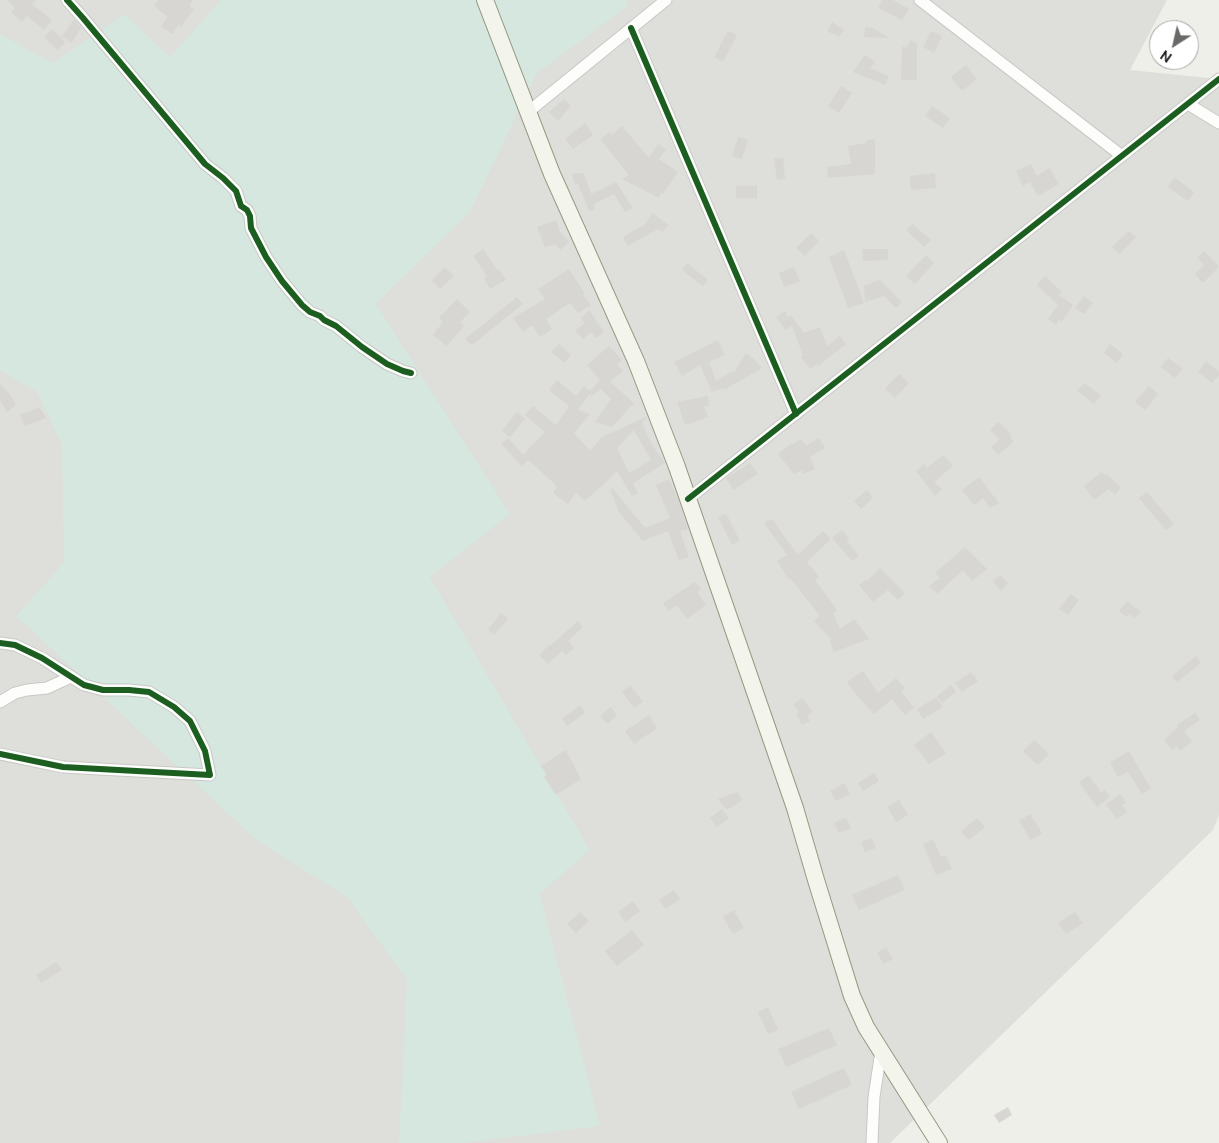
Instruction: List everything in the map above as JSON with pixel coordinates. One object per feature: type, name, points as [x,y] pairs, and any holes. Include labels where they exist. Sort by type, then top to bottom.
[{"type":"main road","points":[[485,0],[552,174],[636,360],[688,499],[795,808],[852,996],[866,1026],[939,1143]]},
{"type":"street","points":[[67,0],[205,164],[236,191],[241,206],[247,210],[250,216],[251,228],[266,257],[302,306],[336,326],[387,364],[411,373]]},
{"type":"street","points":[[528,112],[666,0]]},
{"type":"street","points":[[920,0],[1122,156]]},
{"type":"street","points":[[631,28],[796,414]]},
{"type":"street","points":[[688,499],[1219,79]]},
{"type":"street","points":[[1188,104],[1219,123]]},
{"type":"street","points":[[0,643],[15,644],[42,658],[84,685],[103,690],[149,692],[174,707],[190,722],[205,751],[210,775],[64,767],[0,754]]},
{"type":"street","points":[[0,702],[15,693],[48,688],[70,677]]},
{"type":"street","points":[[872,1143],[874,1097],[881,1051]]},
{"type":"shaded area","points":[[0,0],[1167,0],[1156,20],[1149,20],[1149,34],[1130,70],[1219,79],[1219,815],[1213,830],[890,1143],[0,1143]]},
{"type":"shaded area","points":[[221,0],[628,0],[625,8],[537,73],[470,212],[376,304],[510,514],[430,577],[590,850],[540,894],[600,1126],[464,1143],[399,1143],[407,980],[347,897],[255,839],[16,616],[64,562],[62,445],[37,392],[0,370],[0,34],[53,63],[125,14],[170,57]]},
{"type":"building","points":[[7,0],[36,0],[32,4],[52,20],[44,30],[27,16],[22,22],[11,12],[15,8]]},
{"type":"building","points":[[158,0],[193,0],[189,6],[194,9],[181,27],[178,25],[172,34],[161,26],[168,17],[154,6]]},
{"type":"building","points":[[882,0],[893,0],[909,9],[902,20],[878,8]]},
{"type":"building","points":[[74,19],[81,28],[71,43],[62,36]]},
{"type":"building","points":[[832,22],[844,30],[839,37],[827,31]]},
{"type":"building","points":[[865,27],[873,28],[890,38],[864,37]]},
{"type":"building","points":[[52,29],[65,42],[58,50],[44,37]]},
{"type":"building","points":[[728,31],[737,35],[723,62],[714,57]]},
{"type":"building","points":[[931,31],[942,36],[934,53],[923,47]]},
{"type":"building","points":[[911,40],[917,44],[917,80],[901,80],[902,46],[906,48]]},
{"type":"building","points":[[865,55],[875,62],[870,68],[889,76],[885,85],[853,72]]},
{"type":"building","points":[[966,65],[977,79],[962,91],[951,77]]},
{"type":"building","points":[[841,86],[852,93],[839,113],[828,106]]},
{"type":"building","points":[[564,99],[571,106],[558,121],[549,112]]},
{"type":"building","points":[[932,106],[950,118],[943,128],[925,116]]},
{"type":"building","points":[[585,123],[593,135],[573,149],[565,139]]},
{"type":"building","points":[[622,126],[649,158],[658,144],[666,149],[659,159],[678,172],[659,198],[622,179],[629,175],[600,139],[610,132],[612,135]]},
{"type":"building","points":[[738,137],[748,140],[742,159],[732,156]]},
{"type":"building","points":[[875,139],[875,174],[828,178],[827,167],[851,164],[848,146],[866,143],[866,140]]},
{"type":"building","points":[[774,158],[783,158],[785,179],[777,180]]},
{"type":"building","points":[[1031,164],[1037,176],[1049,168],[1059,184],[1038,196],[1030,182],[1023,186],[1016,171]]},
{"type":"building","points":[[584,173],[591,194],[616,182],[633,208],[625,212],[614,194],[594,204],[595,209],[589,211],[578,184],[575,185],[572,174]]},
{"type":"building","points":[[935,173],[936,188],[911,190],[910,176]]},
{"type":"building","points":[[1174,177],[1194,192],[1188,201],[1168,187]]},
{"type":"building","points":[[736,186],[757,186],[757,198],[736,198]]},
{"type":"building","points":[[653,213],[668,225],[663,232],[658,229],[628,246],[623,237],[645,224]]},
{"type":"building","points":[[556,220],[560,232],[569,242],[560,250],[556,244],[545,247],[537,227]]},
{"type":"building","points":[[912,224],[931,240],[924,247],[906,230]]},
{"type":"building","points":[[1129,231],[1136,237],[1120,254],[1112,247]]},
{"type":"building","points":[[811,233],[819,241],[805,256],[796,248]]},
{"type":"building","points":[[483,249],[506,280],[490,289],[484,278],[487,276],[473,256]]},
{"type":"building","points":[[862,249],[888,249],[888,260],[863,261]]},
{"type":"building","points":[[844,250],[864,303],[848,308],[829,257]]},
{"type":"building","points":[[1204,251],[1219,267],[1203,283],[1195,274],[1204,265],[1197,258]]},
{"type":"building","points":[[926,255],[934,263],[915,284],[906,276]]},
{"type":"building","points":[[687,263],[708,280],[703,286],[682,270]]},
{"type":"building","points":[[445,267],[454,276],[440,289],[432,280]]},
{"type":"building","points":[[794,267],[800,281],[784,287],[779,273]]},
{"type":"building","points":[[569,269],[585,294],[583,295],[591,305],[578,313],[570,303],[546,319],[552,329],[540,337],[532,325],[523,332],[513,318],[545,299],[538,289]]},
{"type":"building","points":[[1045,276],[1062,292],[1059,295],[1073,305],[1061,322],[1059,320],[1056,325],[1048,319],[1058,305],[1037,285]]},
{"type":"building","points":[[880,280],[902,302],[896,308],[884,296],[865,302],[864,286]]},
{"type":"building","points":[[1084,296],[1093,303],[1084,314],[1075,308]]},
{"type":"building","points":[[517,297],[523,304],[472,345],[465,339]]},
{"type":"building","points":[[457,299],[470,312],[460,322],[464,326],[447,346],[433,335],[443,322],[439,318]]},
{"type":"building","points":[[589,310],[604,332],[596,338],[591,332],[583,339],[575,331],[585,323],[581,318]]},
{"type":"building","points":[[785,311],[788,317],[791,315],[804,333],[820,327],[827,346],[840,336],[846,344],[818,366],[817,364],[810,369],[801,357],[803,355],[792,326],[785,330],[776,317]]},
{"type":"building","points":[[718,340],[725,355],[709,362],[716,381],[733,371],[734,373],[746,353],[762,368],[722,391],[725,387],[712,392],[700,365],[682,376],[674,362]]},
{"type":"building","points":[[559,344],[571,355],[564,363],[551,352]]},
{"type":"building","points":[[1110,344],[1123,354],[1117,363],[1104,353]]},
{"type":"building","points":[[609,346],[622,360],[617,364],[623,371],[610,382],[634,403],[612,427],[595,422],[611,399],[601,389],[592,396],[589,394],[578,410],[590,414],[574,433],[590,451],[602,437],[646,417],[642,423],[645,431],[665,463],[633,483],[638,493],[632,496],[617,471],[584,501],[576,492],[568,504],[553,493],[557,486],[525,457],[528,460],[522,466],[501,444],[508,438],[523,455],[545,432],[525,415],[533,406],[556,425],[569,406],[549,390],[557,380],[576,396],[584,386],[590,391],[600,380],[587,365]],"holes":[[[634,430],[651,460],[629,473],[617,448]]]},
{"type":"building","points":[[1168,358],[1183,369],[1175,378],[1161,367]]},
{"type":"building","points":[[1206,361],[1219,372],[1219,375],[1212,383],[1198,372]]},
{"type":"building","points":[[899,374],[909,383],[895,398],[885,389]]},
{"type":"building","points":[[0,383],[16,405],[7,412],[0,400]]},
{"type":"building","points":[[1084,383],[1101,395],[1094,404],[1077,391]]},
{"type":"building","points":[[1149,386],[1158,394],[1145,410],[1135,402]]},
{"type":"building","points":[[708,396],[709,406],[704,406],[708,417],[685,425],[677,402]]},
{"type":"building","points":[[39,407],[46,418],[25,426],[20,415]]},
{"type":"building","points":[[517,412],[525,419],[510,437],[502,431]]},
{"type":"building","points":[[998,422],[1011,434],[1013,442],[998,455],[991,447],[1000,439],[990,430]]},
{"type":"building","points":[[819,438],[825,448],[810,457],[815,469],[803,474],[802,470],[794,474],[778,454],[792,443],[801,439],[806,446]]},
{"type":"building","points":[[943,455],[953,466],[934,482],[942,489],[935,496],[916,471],[924,464],[927,468]]},
{"type":"building","points":[[750,463],[758,474],[733,490],[726,478]]},
{"type":"building","points":[[1102,472],[1121,487],[1115,495],[1109,489],[1094,500],[1084,486]]},
{"type":"building","points":[[979,477],[999,503],[990,508],[983,498],[974,505],[962,490]]},
{"type":"building","points":[[669,479],[688,529],[680,531],[689,557],[679,560],[668,531],[643,541],[619,512],[610,489],[612,488],[645,528],[670,518],[656,485]]},
{"type":"building","points":[[867,490],[873,498],[861,509],[854,501]]},
{"type":"building","points":[[1147,492],[1174,524],[1166,530],[1139,498]]},
{"type":"building","points":[[726,513],[740,541],[732,545],[718,517]]},
{"type":"building","points":[[772,519],[798,555],[823,531],[831,539],[807,562],[819,577],[815,580],[837,610],[833,613],[840,629],[854,619],[869,639],[834,652],[830,641],[832,640],[814,621],[820,616],[791,579],[789,580],[777,561],[787,555],[764,523]]},
{"type":"building","points":[[842,530],[849,539],[847,541],[859,556],[852,561],[832,538]]},
{"type":"building","points":[[965,547],[987,569],[972,581],[963,570],[937,594],[929,586],[940,578],[935,573]]},
{"type":"building","points":[[880,568],[905,593],[898,600],[888,590],[873,602],[859,585],[867,581]]},
{"type":"building","points":[[1000,575],[1008,583],[1001,591],[993,582]]},
{"type":"building","points":[[695,582],[701,589],[697,592],[706,605],[687,619],[677,605],[669,611],[663,603]]},
{"type":"building","points":[[1071,594],[1079,600],[1068,615],[1059,609]]},
{"type":"building","points":[[1127,601],[1141,612],[1135,618],[1130,614],[1127,617],[1119,611]]},
{"type":"building","points":[[501,613],[508,619],[494,635],[488,630]]},
{"type":"building","points":[[578,621],[583,627],[568,641],[574,648],[566,655],[562,651],[548,664],[539,655]]},
{"type":"building","points":[[1196,656],[1201,663],[1177,682],[1172,676]]},
{"type":"building","points":[[863,671],[878,693],[896,678],[905,688],[901,691],[914,708],[905,715],[892,699],[874,714],[847,682]]},
{"type":"building","points":[[971,672],[978,681],[962,692],[955,683]]},
{"type":"building","points":[[630,685],[643,702],[634,708],[622,692]]},
{"type":"building","points":[[951,685],[956,692],[942,703],[937,696]]},
{"type":"building","points":[[936,697],[943,707],[923,719],[917,709]]},
{"type":"building","points":[[802,698],[813,712],[807,716],[810,721],[802,725],[796,714],[799,712],[793,705]]},
{"type":"building","points":[[580,705],[585,713],[567,726],[562,719]]},
{"type":"building","points":[[611,707],[617,716],[607,724],[600,716]]},
{"type":"building","points":[[1195,713],[1200,720],[1184,731],[1192,741],[1180,751],[1177,746],[1172,750],[1164,740],[1178,727],[1177,725]]},
{"type":"building","points":[[649,715],[657,728],[634,744],[625,731]]},
{"type":"building","points":[[931,732],[946,753],[929,764],[914,745]]},
{"type":"building","points":[[1034,740],[1049,754],[1038,765],[1023,751]]},
{"type":"building","points":[[566,750],[581,779],[556,795],[544,777],[547,774],[541,766]]},
{"type":"building","points":[[1129,751],[1151,789],[1142,794],[1128,772],[1118,777],[1110,762]]},
{"type":"building","points":[[874,773],[879,781],[863,791],[858,783]]},
{"type":"building","points":[[1089,775],[1101,793],[1105,790],[1110,797],[1097,807],[1079,782]]},
{"type":"building","points":[[844,783],[850,794],[836,801],[830,791]]},
{"type":"building","points":[[737,792],[742,800],[727,810],[718,799]]},
{"type":"building","points":[[1120,794],[1126,803],[1122,805],[1127,812],[1117,819],[1106,804]]},
{"type":"building","points":[[899,800],[908,815],[896,822],[887,806]]},
{"type":"building","points":[[722,809],[729,818],[717,827],[710,818]]},
{"type":"building","points":[[1030,814],[1042,833],[1031,840],[1019,821]]},
{"type":"building","points":[[846,817],[851,828],[839,833],[834,823]]},
{"type":"building","points":[[977,818],[985,827],[969,840],[961,831]]},
{"type":"building","points":[[872,838],[876,848],[865,852],[861,842]]},
{"type":"building","points":[[933,839],[941,857],[946,855],[952,869],[936,875],[923,844]]},
{"type":"building","points":[[898,875],[905,890],[859,910],[852,895]]},
{"type":"building","points":[[674,890],[680,899],[666,909],[659,900]]},
{"type":"building","points":[[633,901],[640,911],[625,922],[618,912]]},
{"type":"building","points":[[734,910],[744,928],[733,934],[723,917]]},
{"type":"building","points":[[580,912],[589,921],[576,933],[567,924]]},
{"type":"building","points":[[1075,912],[1083,923],[1066,934],[1058,923]]},
{"type":"building","points":[[632,930],[644,945],[617,966],[605,951]]},
{"type":"building","points":[[886,947],[893,959],[884,964],[877,953]]},
{"type":"building","points":[[56,962],[62,970],[41,983],[36,975]]},
{"type":"building","points":[[768,1007],[778,1030],[768,1034],[758,1012]]},
{"type":"building","points":[[829,1028],[837,1045],[786,1067],[778,1049]]},
{"type":"building","points":[[844,1068],[852,1085],[799,1109],[791,1092]]},
{"type":"building","points":[[1008,1107],[1012,1115],[999,1123],[994,1115]]},
{"type":"cycle path","points":[[67,0],[205,164],[236,191],[241,206],[247,210],[250,216],[251,228],[266,257],[282,281],[302,305],[310,312],[336,326],[387,364],[411,373]]},
{"type":"cycle path","points":[[631,28],[796,414]]},
{"type":"cycle path","points":[[688,499],[1219,79]]},
{"type":"cycle path","points":[[0,643],[15,645],[42,658],[84,685],[103,690],[149,692],[174,707],[190,721],[205,751],[210,775],[63,767],[0,754]]}]
